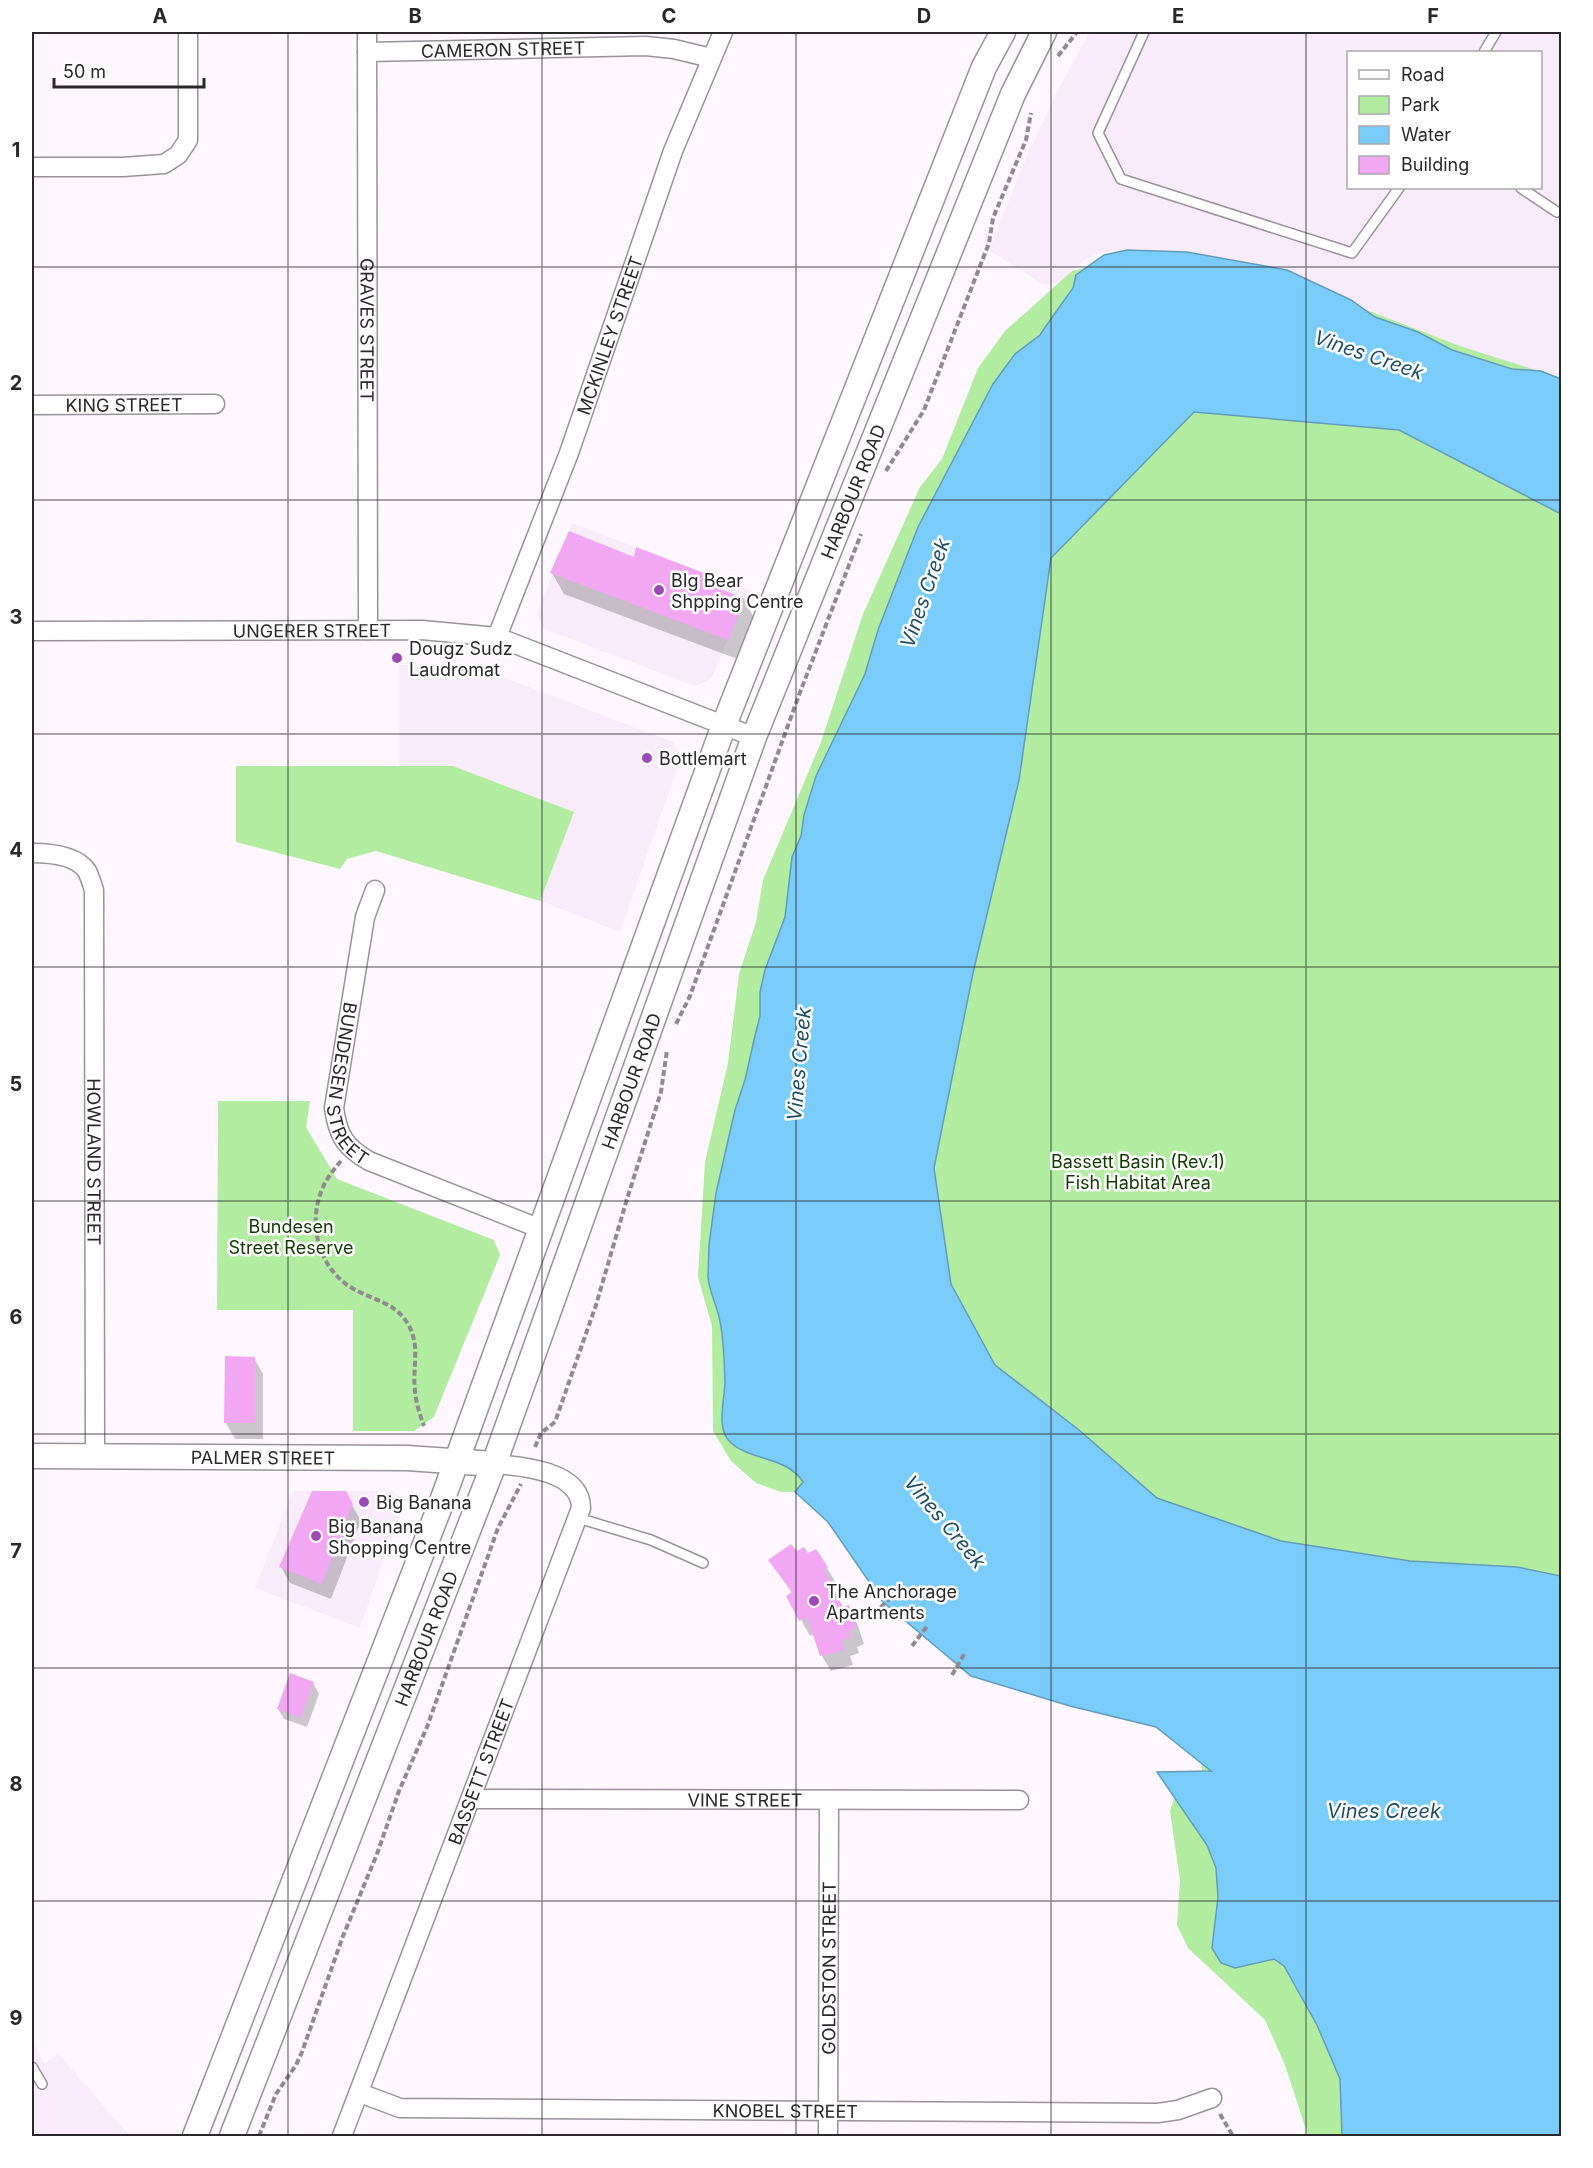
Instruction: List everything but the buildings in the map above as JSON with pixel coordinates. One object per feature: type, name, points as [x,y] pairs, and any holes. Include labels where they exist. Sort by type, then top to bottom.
[{"type":"main road","name":"HARBOUR ROAD","points":[[195,2136],[429,1534],[724,724],[980,78],[1003,32]]},
{"type":"main road","name":"HARBOUR ROAD","points":[[232,2136],[494,1464],[754,737],[1013,94],[1044,32]]},
{"type":"main road","name":"PALMER STREET","points":[[32,1456],[406,1458],[494,1464]]},
{"type":"street","points":[[32,167],[123,167],[164,164],[178,156],[188,140],[188,32]]},
{"type":"street","name":"GRAVES STREET","points":[[368,32],[368,630]]},
{"type":"street","name":"MCKINLEY STREET","points":[[497,637],[569,453],[673,151],[723,32]]},
{"type":"street","name":"CAMERON STREET","points":[[368,52],[625,39],[711,58]]},
{"type":"street","name":"KING STREET","points":[[32,405],[215,405]]},
{"type":"street","name":"UNGERER STREET","points":[[32,631],[422,630],[497,637],[754,737]]},
{"type":"street","name":"HOWLAND STREET","points":[[32,853],[52,853],[74,861],[86,870],[94,890],[95,1456]]},
{"type":"street","name":"BUNDESEN STREET","points":[[375,890],[365,917],[334,1108],[337,1128],[352,1151],[369,1161],[541,1228]]},
{"type":"street","name":"BASSETT STREET","points":[[342,2136],[581,1508],[581,1498],[568,1482],[527,1467],[494,1464]]},
{"type":"street","name":"VINE STREET","points":[[472,1798],[1019,1800]]},
{"type":"street","name":"GOLDSTON STREET","points":[[828,2136],[829,1800]]},
{"type":"street","name":"KNOBEL STREET","points":[[360,2093],[400,2108],[828,2112],[1158,2113],[1178,2110],[1212,2098]]},
{"type":"lane","points":[[1144,32],[1098,133],[1121,179],[1352,253],[1398,189]]},
{"type":"lane","points":[[1485,51],[1496,32]]},
{"type":"lane","points":[[1522,189],[1557,213]]},
{"type":"lane","points":[[578,1518],[651,1540],[703,1563]]},
{"type":"lane","points":[[32,2067],[42,2084]]},
{"type":"path","points":[[1056,58],[1077,32]]},
{"type":"path","points":[[885,474],[924,410],[989,243],[993,218],[1026,140],[1032,103]]},
{"type":"path","points":[[672,1033],[690,996],[799,695],[865,524]]},
{"type":"path","points":[[535,1447],[542,1433],[555,1422],[600,1295],[627,1199],[662,1092],[668,1041]]},
{"type":"path","points":[[352,1151],[340,1162],[322,1188],[315,1227],[318,1245],[337,1276],[351,1287],[392,1306],[410,1326],[417,1353],[415,1390],[424,1426]]},
{"type":"path","points":[[259,2136],[276,2094],[302,2052],[343,1936],[449,1667],[498,1528],[521,1484]]},
{"type":"path","points":[[874,1614],[893,1595]]},
{"type":"path","points":[[912,1646],[928,1625]]},
{"type":"path","points":[[952,1676],[965,1653]]},
{"type":"path","points":[[1212,2098],[1233,2136]]},
{"type":"shaded area","points":[[1090,32],[1561,32],[1561,379],[1541,371],[1530,371],[1177,252],[1117,250],[1100,253],[1084,260],[1070,271],[1063,288],[1053,282],[1050,285],[1042,284],[989,250],[1023,165],[1056,93]]},
{"type":"shaded area","points":[[572,523],[749,590],[711,679],[695,686],[544,629],[537,613]]},
{"type":"shaded area","points":[[399,665],[472,665],[673,742],[681,758],[620,932],[540,901],[573,812],[453,766],[399,766]]},
{"type":"shaded area","points":[[293,1491],[393,1491],[403,1505],[360,1628],[255,1588]]},
{"type":"shaded area","points":[[32,2040],[45,2064],[58,2053],[130,2136],[32,2136]]},
{"type":"green space","name":"Bassett Basin (Rev.1) Fish Habitat Area","points":[[1119,260],[1341,300],[1460,346],[1561,378],[1561,2136],[1308,2136],[1285,2065],[1265,2020],[1188,1948],[1177,1925],[1180,1880],[1170,1811],[1183,1771],[1202,1771],[1202,1688],[853,1491],[781,1492],[756,1483],[731,1461],[713,1431],[712,1326],[698,1277],[705,1162],[728,1063],[739,974],[756,922],[763,880],[821,742],[863,614],[920,487],[942,459],[978,368],[1005,331],[1072,271]]},
{"type":"green space","points":[[236,766],[453,766],[574,812],[540,901],[376,851],[347,859],[340,869],[236,842]]},
{"type":"green space","name":"Bundesen Street Reserve","points":[[218,1101],[310,1101],[306,1127],[337,1179],[494,1240],[500,1255],[434,1417],[414,1431],[353,1431],[353,1310],[217,1310]]},
{"type":"water","name":"Vines Creek","points":[[1127,250],[1187,252],[1287,270],[1351,300],[1375,317],[1418,332],[1452,350],[1512,369],[1541,371],[1561,379],[1561,514],[1399,430],[1194,412],[1051,558],[1019,780],[973,973],[934,1168],[951,1284],[995,1365],[1079,1430],[1157,1498],[1281,1541],[1410,1561],[1517,1567],[1561,1576],[1561,2136],[1342,2136],[1340,2079],[1317,2025],[1284,1966],[1274,1959],[1235,1968],[1221,1963],[1212,1948],[1218,1897],[1216,1868],[1207,1845],[1157,1772],[1211,1771],[1156,1727],[1070,1706],[971,1676],[883,1602],[828,1522],[795,1492],[803,1482],[796,1474],[779,1463],[740,1449],[731,1443],[723,1430],[725,1381],[723,1341],[708,1277],[709,1245],[716,1193],[760,1016],[760,992],[765,970],[785,917],[792,857],[801,836],[804,815],[816,776],[865,674],[878,630],[918,527],[993,384],[1015,354],[1040,335],[1073,288],[1076,275],[1104,255]]},
{"type":"place","name":"BIg Bear Shpping Centre","points":[[659,590]]},
{"type":"place","name":"Dougz Sudz Laudromat","points":[[397,658]]},
{"type":"place","name":"Bottlemart","points":[[647,758]]},
{"type":"place","name":"Big Banana","points":[[364,1502]]},
{"type":"place","name":"Big Banana Shopping Centre","points":[[316,1536]]},
{"type":"place","name":"The Anchorage Apartments","points":[[814,1601]]}]
